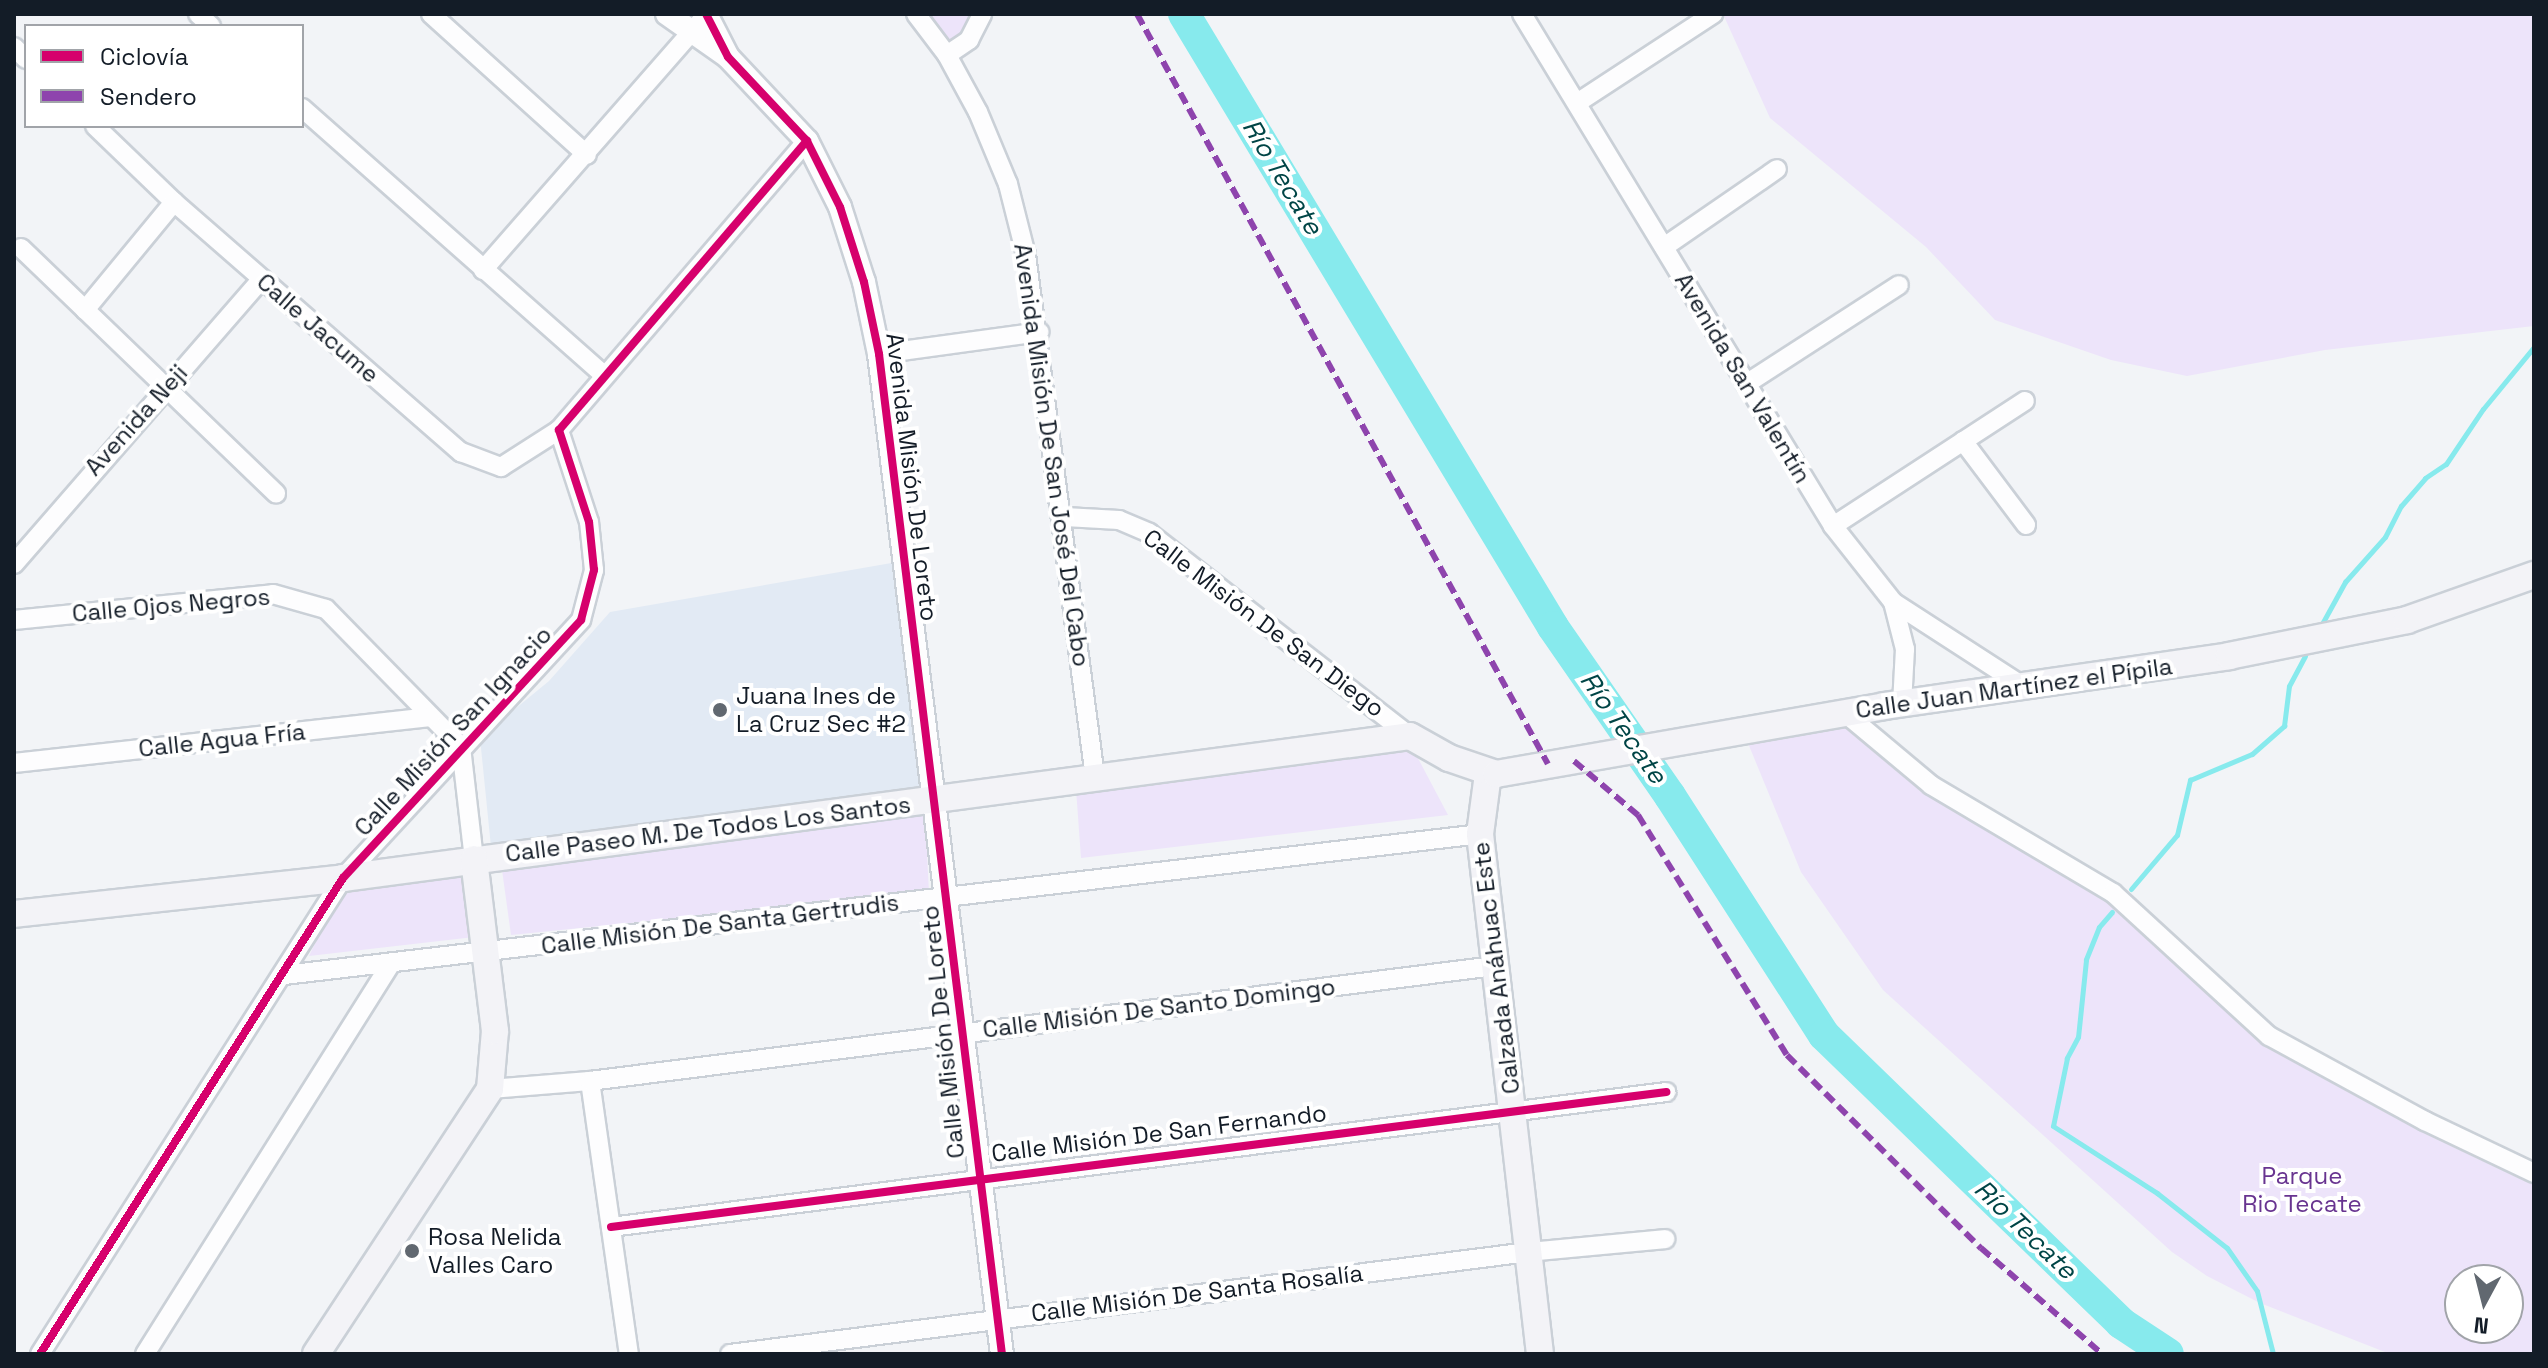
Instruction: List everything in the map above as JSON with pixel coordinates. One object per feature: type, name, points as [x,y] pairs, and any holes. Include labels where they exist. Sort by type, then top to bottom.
[{"type":"main road","name":"Calle Juan Martínez el Pípila","points":[[1488,774],[1845,713],[2229,656],[2407,620],[2534,575]]},
{"type":"main road","name":"Calle Paseo M. De Todos Los Santos","points":[[14,914],[343,878],[1410,736]]},
{"type":"main road","points":[[1410,736],[1488,774]]},
{"type":"main road","name":"Calzada Anáhuac Este","points":[[1488,774],[1480,834],[1540,1354]]},
{"type":"main road","points":[[316,1354],[490,1089],[495,1031],[474,859]]},
{"type":"street","points":[[431,14],[587,155]]},
{"type":"street","points":[[667,14],[690,34],[728,57]]},
{"type":"street","points":[[483,270],[587,155],[706,14],[728,57]]},
{"type":"street","name":"Avenida Misión De San José Del Cabo","points":[[916,14],[947,55],[1008,184],[1039,332],[1065,517],[1095,777]]},
{"type":"street","points":[[947,55],[969,40],[982,14]]},
{"type":"street","name":"Avenida San Valentín","points":[[1522,14],[1833,526],[1893,602],[2023,686]]},
{"type":"street","points":[[1577,103],[1713,14]]},
{"type":"street","name":"Avenida Misión De Loreto","points":[[728,57],[807,141],[840,207],[879,354],[933,800]]},
{"type":"street","points":[[304,110],[604,375]]},
{"type":"street","name":"Calle Jacume","points":[[97,128],[174,202],[461,452],[501,467],[559,430]]},
{"type":"street","points":[[559,430],[807,141]]},
{"type":"street","points":[[1664,247],[1777,169]]},
{"type":"street","points":[[85,310],[174,202]]},
{"type":"street","points":[[21,248],[276,493]]},
{"type":"street","name":"Avenida Neji","points":[[14,564],[262,279]]},
{"type":"street","points":[[1746,384],[1899,285]]},
{"type":"street","points":[[879,354],[1039,332]]},
{"type":"street","points":[[1833,526],[2025,401]]},
{"type":"street","name":"Calle Misión San Ignacio","points":[[40,1354],[343,878],[461,747],[567,641],[587,608],[594,570],[589,522],[559,430]]},
{"type":"street","points":[[1963,441],[2026,525]]},
{"type":"street","name":"Calle Misión De San Diego","points":[[1065,517],[1119,520],[1149,533],[1410,736]]},
{"type":"street","name":"Calle Ojos Negros","points":[[14,620],[273,594],[326,609],[430,717]]},
{"type":"street","points":[[1893,602],[1905,649],[1902,704]]},
{"type":"street","points":[[1845,713],[1931,785],[2113,893],[2269,1036],[2425,1121],[2534,1173]]},
{"type":"street","points":[[430,717],[461,747],[474,859]]},
{"type":"street","name":"Calle Agua Fría","points":[[14,763],[430,717]]},
{"type":"street","name":"Calle Misión De Loreto","points":[[933,800],[948,895],[1002,1354]]},
{"type":"street","name":"Calle Misión De Santa Gertrudis","points":[[284,975],[485,954],[948,895],[1480,834]]},
{"type":"street","points":[[145,1354],[390,965]]},
{"type":"street","name":"Calle Misión De Santo Domingo","points":[[490,1089],[590,1081],[1494,966]]},
{"type":"street","points":[[590,1081],[629,1354]]},
{"type":"street","name":"Calle Misión De San Fernando","points":[[611,1227],[1513,1108],[1666,1092]]},
{"type":"street","name":"Calle Misión De Santa Rosalía","points":[[730,1354],[1528,1252],[1665,1239]]},
{"type":"shaded area","name":"Juana Ines de La Cruz Sec #2","points":[[903,561],[936,790],[491,847],[480,738],[549,681],[610,612]]},
{"type":"green space","points":[[915,14],[989,14],[990,24],[943,46]]},
{"type":"green space","points":[[1723,14],[2534,14],[2534,326],[2325,350],[2187,376],[2111,360],[1995,320],[1926,247],[1770,118]]},
{"type":"green space","name":"Parque Rio Tecate","points":[[1858,711],[1899,754],[1985,812],[2087,867],[2303,1055],[2534,1173],[2534,1354],[2390,1354],[2260,1303],[2207,1276],[2172,1252],[1883,990],[1801,872],[1743,731]]},
{"type":"green space","points":[[1411,745],[1448,815],[1081,858],[1076,789]]},
{"type":"green space","points":[[925,814],[929,893],[511,935],[502,870]]},
{"type":"green space","points":[[478,870],[483,936],[309,956],[341,890]]},
{"type":"waterway","name":"Río Tecate","points":[[1184,14],[1553,627],[1670,796],[1824,1035],[2121,1323],[2168,1354]]},
{"type":"waterway","points":[[2323,622],[2345,582],[2385,537],[2401,506],[2425,478],[2446,464],[2483,409],[2534,347]]},
{"type":"waterway","points":[[2131,889],[2177,835],[2190,780],[2252,754],[2284,726],[2289,686],[2305,656]]},
{"type":"waterway","points":[[2112,912],[2099,927],[2086,960],[2078,1037],[2067,1058],[2053,1126],[2157,1193],[2227,1248],[2257,1291],[2273,1354]]},
{"type":"marked path","points":[[1137,14],[1548,764]]},
{"type":"marked path","points":[[1574,761],[1638,815],[1787,1055],[1981,1248],[2102,1354]]},
{"type":"cycle path","points":[[706,14],[728,57],[807,141],[840,207],[864,282],[879,354],[1002,1354]]},
{"type":"cycle path","points":[[40,1354],[343,878],[581,620],[594,570],[589,522],[559,430],[807,141]]},
{"type":"cycle path","points":[[611,1227],[1666,1092]]},
{"type":"place","name":"Juana Ines de La Cruz Sec #2","points":[[720,710]]},
{"type":"place","name":"Rosa Nelida Valles Caro","points":[[412,1251]]}]
